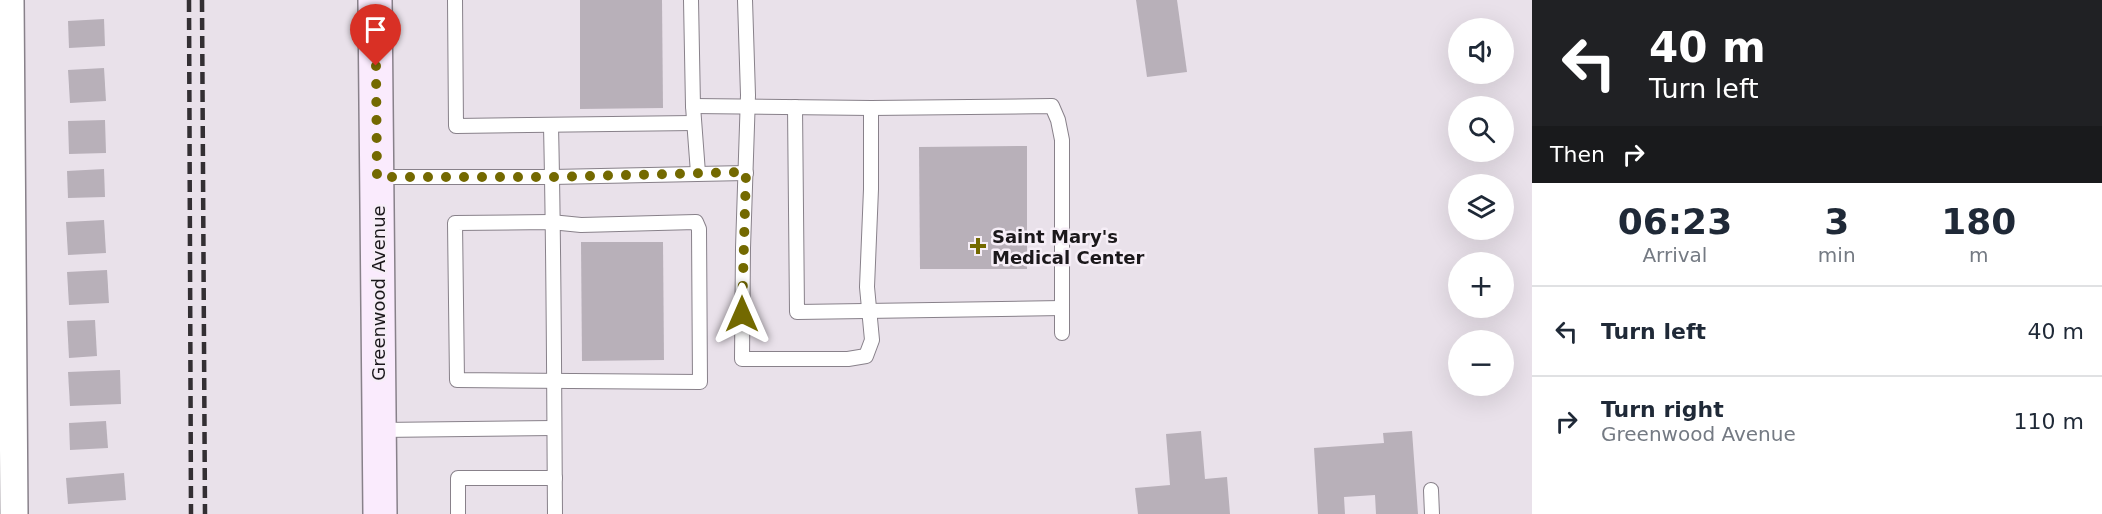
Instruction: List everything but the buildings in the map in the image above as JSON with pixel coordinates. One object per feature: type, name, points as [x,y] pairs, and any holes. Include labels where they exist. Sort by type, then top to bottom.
[{"type":"main road","name":"Greenwood Avenue","points":[[375,0],[380,514]]},
{"type":"street","points":[[9,502],[6,240],[10,0]]},
{"type":"lane","points":[[455,0],[456,126],[694,123]]},
{"type":"lane","points":[[691,0],[693,106],[698,173]]},
{"type":"lane","points":[[745,0],[748,107],[742,359],[848,359],[866,356],[872,340],[867,287],[871,189],[871,108]]},
{"type":"lane","points":[[693,106],[871,108],[1052,106],[1062,140],[1062,333]]},
{"type":"lane","points":[[795,107],[797,312],[1062,308]]},
{"type":"lane","points":[[551,126],[551,222],[555,267],[555,514]]},
{"type":"lane","points":[[377,177],[552,177],[746,172]]},
{"type":"lane","points":[[551,222],[581,225],[696,222],[699,230],[700,382],[457,380],[454,223],[551,222]]},
{"type":"lane","points":[[379,430],[555,428]]},
{"type":"lane","points":[[458,514],[458,478],[555,478]]},
{"type":"lane","points":[[1431,490],[1432,514]]},
{"type":"railway","points":[[189,0],[191,514]]},
{"type":"railway","points":[[202,0],[205,514]]},
{"type":"place","name":"Saint Mary's Medical Center","points":[[978,246]]},
{"type":"route","points":[[376,66],[377,177],[508,175],[552,177],[746,172],[742,314]]}]
